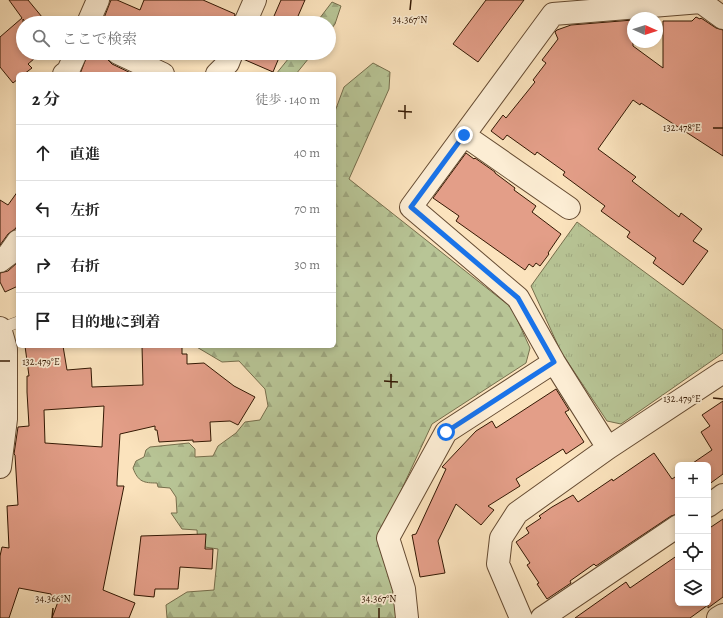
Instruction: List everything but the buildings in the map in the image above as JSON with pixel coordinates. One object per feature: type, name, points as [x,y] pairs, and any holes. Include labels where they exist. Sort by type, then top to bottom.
[{"type":"street","points":[[91,16],[98,0]]},
{"type":"street","points":[[248,16],[253,1]]},
{"type":"street","points":[[608,448],[554,362],[518,298],[411,207],[553,14],[701,2],[723,18]]},
{"type":"street","points":[[67,72],[73,60]]},
{"type":"street","points":[[132,60],[157,72]]},
{"type":"street","points":[[219,72],[229,60]]},
{"type":"street","points":[[464,135],[569,208]]},
{"type":"street","points":[[0,261],[8,255],[16,245]]},
{"type":"street","points":[[0,328],[6,349],[6,419],[0,467]]},
{"type":"street","points":[[407,618],[404,589],[388,538],[446,432],[554,362]]},
{"type":"street","points":[[520,618],[498,564],[501,538],[518,513],[608,448],[723,372]]},
{"type":"street","points":[[711,504],[723,496]]},
{"type":"street","points":[[542,618],[675,528]]},
{"type":"street","points":[[718,618],[723,614]]},
{"type":"lane","points":[[0,328],[16,323]]},
{"type":"green space","points":[[332,2],[341,6],[336,21],[336,16],[321,16]]},
{"type":"green space","points":[[287,60],[307,60],[298,72],[278,72]]},
{"type":"green space","points":[[373,63],[390,72],[389,89],[349,179],[512,308],[530,348],[526,363],[432,424],[379,538],[394,593],[397,618],[167,618],[166,605],[187,592],[214,590],[218,549],[198,546],[197,530],[182,529],[171,513],[177,513],[176,497],[170,488],[158,487],[157,483],[142,481],[139,479],[133,468],[136,461],[144,457],[146,450],[150,447],[189,443],[195,449],[195,457],[213,456],[218,446],[236,433],[245,422],[260,420],[268,406],[265,389],[239,361],[222,362],[198,348],[336,348],[336,109],[344,87]]},
{"type":"green space","points":[[577,222],[723,330],[723,353],[621,424],[607,421],[561,352],[531,286]]},
{"type":"route","points":[[446,432],[554,362],[518,298],[411,207],[464,135]]}]
